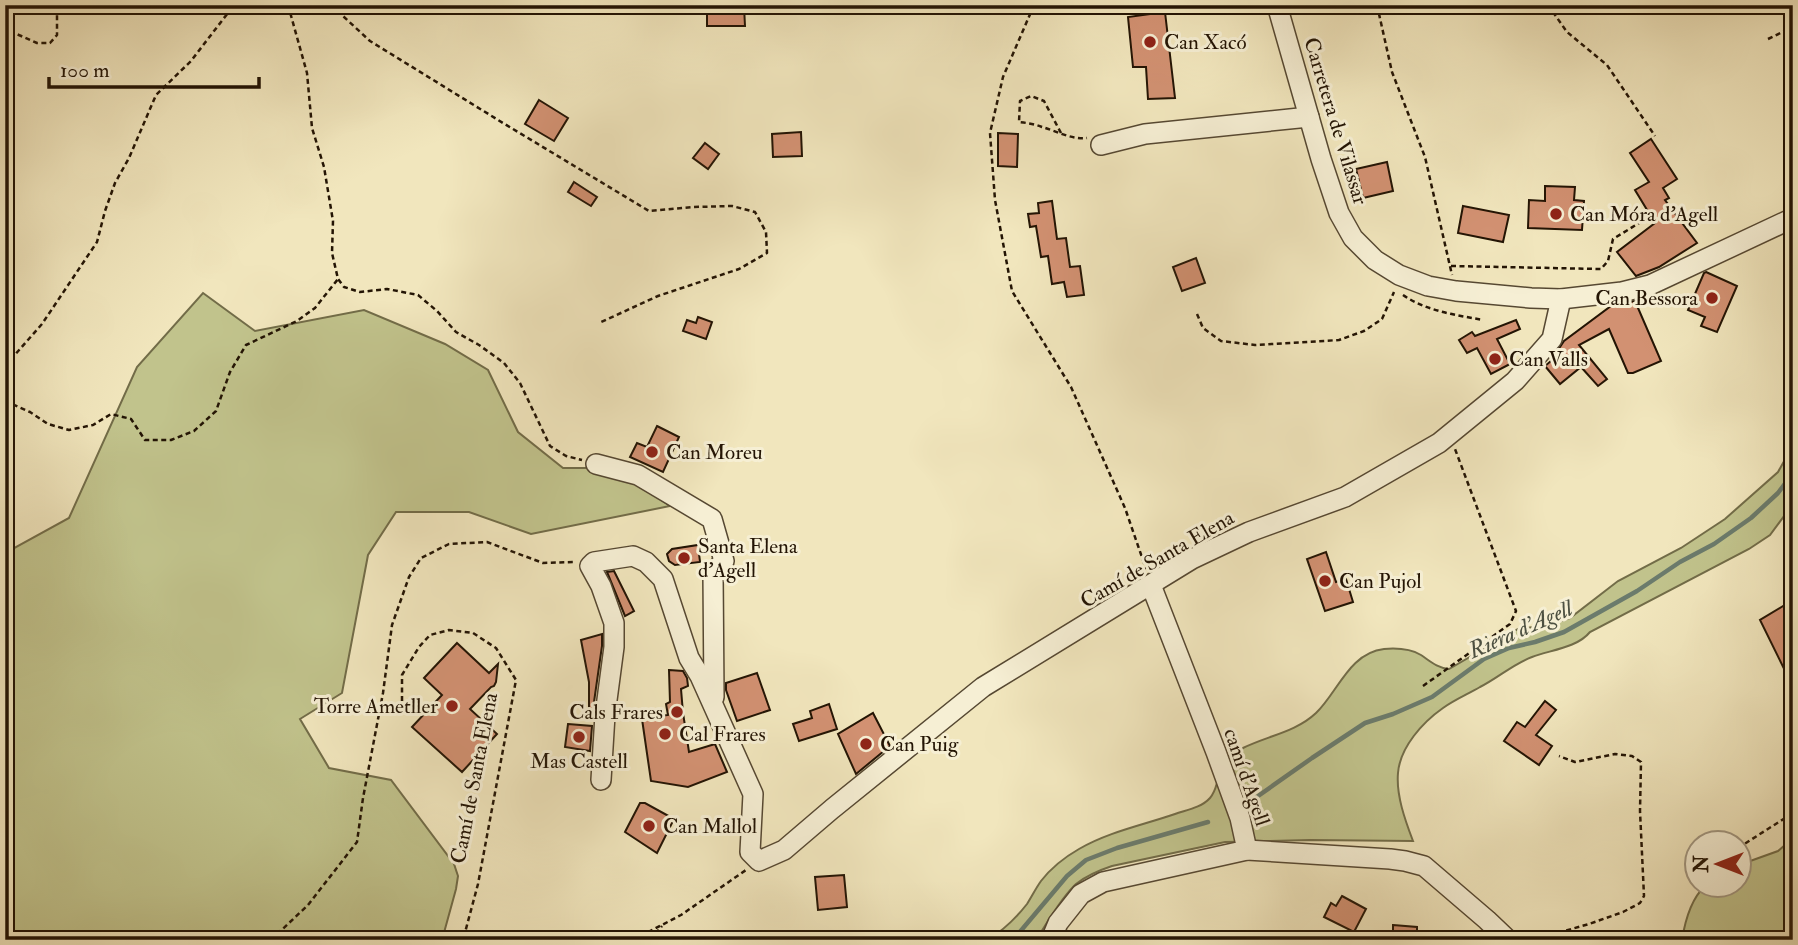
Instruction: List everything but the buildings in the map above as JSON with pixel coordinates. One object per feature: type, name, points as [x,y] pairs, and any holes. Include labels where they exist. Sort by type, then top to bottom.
[{"type":"street","name":"Carretera de Vilassar","points":[[1277,5],[1339,212],[1353,238],[1375,260],[1399,275],[1428,286],[1456,291],[1561,299],[1622,292],[1650,285],[1793,218]]},
{"type":"street","points":[[1101,145],[1145,134],[1309,117]]},
{"type":"street","name":"Camí de Santa Elena","points":[[759,861],[784,850],[983,687],[1192,559],[1249,532],[1345,497],[1439,443],[1515,381],[1552,339],[1561,299]]},
{"type":"street","points":[[596,464],[638,475],[712,519],[724,561],[713,573],[716,709]]},
{"type":"street","points":[[601,780],[614,624],[601,586],[590,566],[594,562],[633,556],[646,562],[663,579],[689,658],[716,709],[753,794],[750,852],[759,861]]},
{"type":"street","name":"camí d'Agell","points":[[1051,940],[1058,923],[1081,894],[1104,882],[1247,850],[1240,818],[1151,585]]},
{"type":"street","points":[[1247,850],[1390,859],[1424,866],[1505,936]]},
{"type":"path","points":[[5,366],[42,324],[97,242],[115,183],[129,158],[156,95],[191,61],[234,5]]},
{"type":"path","points":[[288,5],[307,73],[312,128],[324,167],[333,221],[332,253],[338,279],[344,287],[360,292],[387,289],[418,295],[456,332],[504,363],[520,383],[550,446],[566,456],[596,464]]},
{"type":"path","points":[[331,5],[369,41],[649,211],[732,205],[755,212],[766,232],[767,253],[739,270],[658,296],[599,323]]},
{"type":"path","points":[[1034,5],[1003,77],[990,133],[995,200],[1012,290],[1072,387],[1125,508],[1151,585]]},
{"type":"path","points":[[1377,5],[1392,72],[1425,157],[1456,291]]},
{"type":"path","points":[[1548,5],[1567,32],[1607,65],[1655,136]]},
{"type":"path","points":[[5,14],[12,32],[37,43],[50,43],[57,35],[57,11]]},
{"type":"path","points":[[1768,39],[1793,27]]},
{"type":"path","points":[[1031,96],[1044,102],[1061,134],[1039,125],[1019,122],[1020,102],[1031,96]]},
{"type":"path","points":[[1450,266],[1601,269],[1608,261],[1612,239],[1644,220]]},
{"type":"path","points":[[5,401],[48,424],[69,430],[93,425],[111,414],[131,419],[145,440],[172,440],[194,431],[216,411],[230,372],[246,345],[297,321],[315,308],[338,279]]},
{"type":"path","points":[[1197,314],[1203,328],[1221,341],[1255,345],[1339,340],[1364,331],[1382,319],[1396,286],[1398,292],[1412,302],[1483,320]]},
{"type":"path","points":[[1423,686],[1510,624],[1516,611],[1450,434]]},
{"type":"path","points":[[271,940],[309,905],[357,842],[392,625],[409,577],[421,558],[449,544],[487,542],[543,563],[594,562]]},
{"type":"path","name":"Camí de Santa Elena","points":[[401,701],[402,675],[419,647],[430,635],[449,630],[473,633],[496,648],[516,680],[478,884],[463,940]]},
{"type":"path","points":[[1505,936],[1561,932],[1623,912],[1640,903],[1644,896],[1641,762],[1632,756],[1615,754],[1575,762],[1559,756]]},
{"type":"path","points":[[1752,839],[1793,813]]},
{"type":"path","points":[[633,940],[681,915],[759,861]]},
{"type":"path","points":[[650,940],[664,924]]},
{"type":"green space","points":[[203,293],[255,331],[364,310],[445,344],[488,370],[518,432],[563,468],[616,468],[670,506],[531,534],[469,512],[396,512],[368,555],[342,693],[300,719],[329,768],[391,780],[454,864],[458,876],[456,889],[442,940],[5,940],[5,553],[69,518],[137,367]]},
{"type":"green space","points":[[1793,445],[1793,504],[1770,535],[1749,549],[1590,632],[1578,642],[1518,663],[1447,705],[1420,728],[1403,754],[1398,773],[1400,799],[1413,841],[1225,842],[1112,866],[1076,884],[1059,904],[1036,940],[987,940],[1014,919],[1045,876],[1074,852],[1126,829],[1193,808],[1210,798],[1221,762],[1240,749],[1308,719],[1362,658],[1384,649],[1403,649],[1449,669],[1518,629],[1548,625],[1570,618],[1618,581],[1681,548],[1725,519],[1778,472]]},
{"type":"green space","points":[[1793,838],[1793,940],[1682,940],[1694,900],[1752,900],[1752,860],[1778,851]]},
{"type":"waterway","name":"Riera d'Agell","points":[[1251,801],[1365,723],[1432,697],[1484,659],[1509,648],[1564,632],[1637,591],[1751,518],[1778,493],[1793,473]]},
{"type":"waterway","name":"Riera d'Agell","points":[[1013,940],[1067,876],[1086,860],[1117,848],[1208,822]]},
{"type":"place","name":"Can Xacó","points":[[1150,42]]},
{"type":"place","name":"Can Móra d'Agell","points":[[1556,214]]},
{"type":"place","name":"Can Bessora","points":[[1712,298]]},
{"type":"place","name":"Can Valls","points":[[1495,359]]},
{"type":"place","name":"Can Moreu","points":[[652,452]]},
{"type":"place","name":"Santa Elena d'Agell","points":[[684,558]]},
{"type":"place","name":"Can Pujol","points":[[1325,581]]},
{"type":"place","name":"Torre Ametller","points":[[452,706]]},
{"type":"place","name":"Cals Frares","points":[[677,712]]},
{"type":"place","name":"Cal Frares","points":[[665,734]]},
{"type":"place","name":"Mas Castell","points":[[579,737]]},
{"type":"place","name":"Can Puig","points":[[866,744]]},
{"type":"place","name":"Can Mallol","points":[[649,826]]}]
